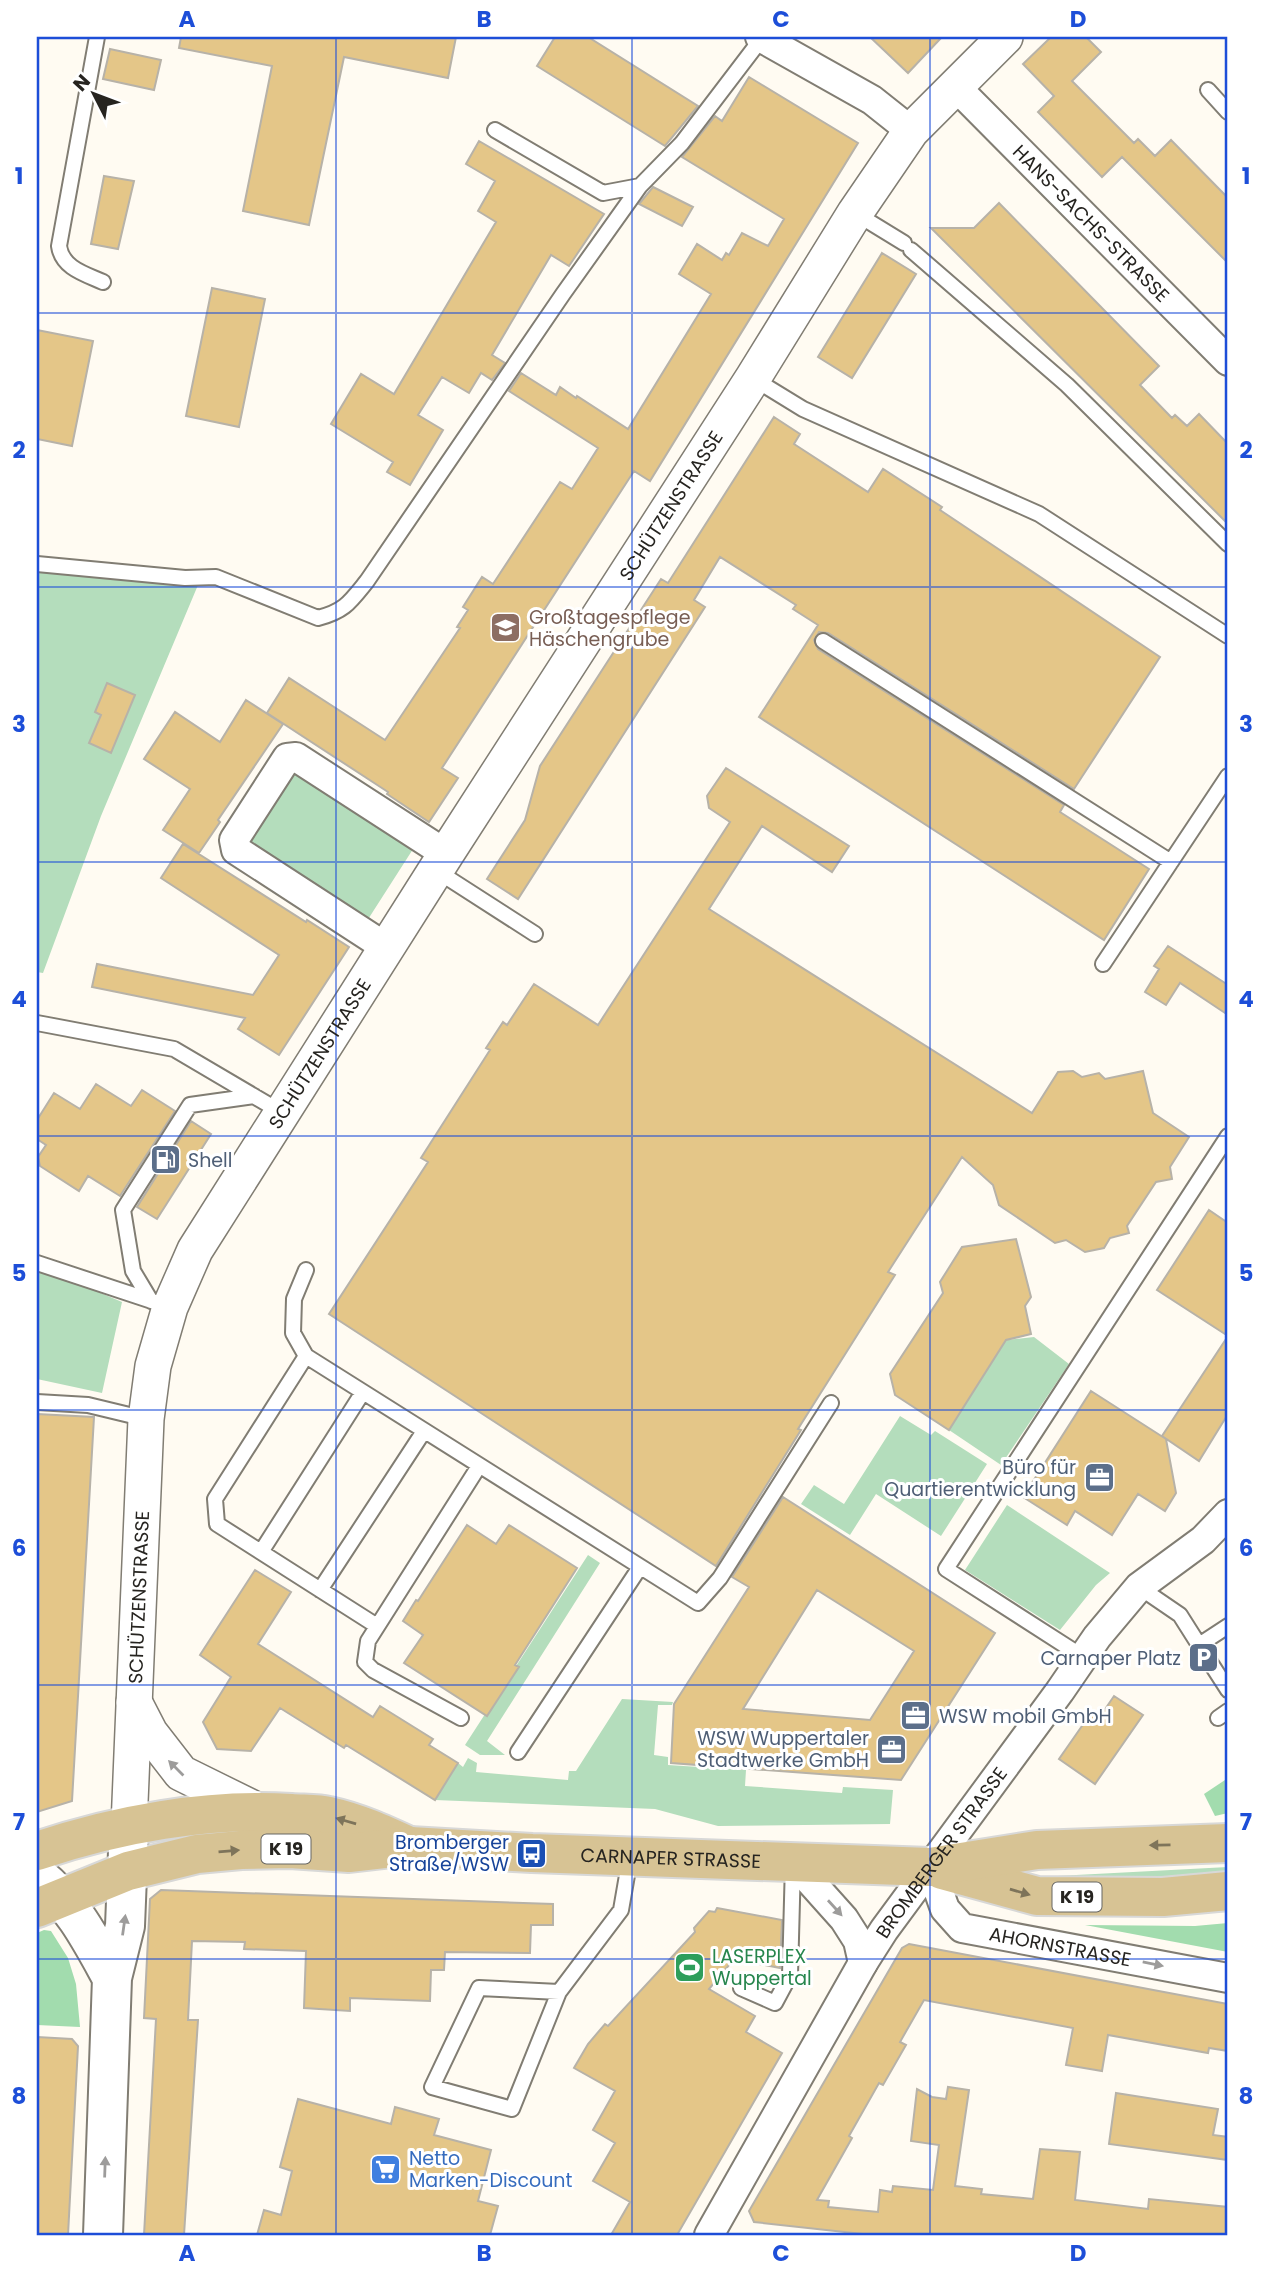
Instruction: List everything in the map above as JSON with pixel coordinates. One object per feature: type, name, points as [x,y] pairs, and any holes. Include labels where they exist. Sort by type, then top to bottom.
[{"type":"main road","name":"CARNAPER STRASSE","points":[[37,1851],[129,1826],[187,1817],[258,1811],[326,1815],[367,1827],[410,1846]]},
{"type":"main road","name":"SCHÜTZENSTRASSE","points":[[103,2235],[112,1978],[125,1926],[129,1826]]},
{"type":"main road","name":"CARNAPER STRASSE","points":[[45,1893],[197,1854],[241,1850],[290,1849],[349,1853],[378,1852],[410,1846],[930,1867],[1037,1850],[1228,1843]]},
{"type":"main road","name":"CARNAPER STRASSE","points":[[930,1867],[1037,1896],[1163,1897],[1228,1891]]},
{"type":"main road","points":[[45,1893],[81,1921],[112,1978]]},
{"type":"street","points":[[761,37],[873,100],[911,131]]},
{"type":"street","name":"SCHÜTZENSTRASSE","points":[[129,1826],[146,1419],[160,1304],[224,1202],[268,1104],[387,948],[753,378],[855,214],[911,131],[956,87],[994,41]]},
{"type":"street","name":"HANS-SACHS-STRASSE","points":[[956,87],[1228,361]]},
{"type":"street","points":[[387,948],[236,850],[233,840],[287,758],[296,757],[440,862]]},
{"type":"street","name":"BROMBERGER STRASSE","points":[[709,2235],[884,1930],[1097,1637],[1139,1587],[1203,1540],[1228,1514]]},
{"type":"street","points":[[134,1702],[150,1733],[181,1773],[258,1811]]},
{"type":"street","points":[[793,1862],[844,1919],[858,1941],[863,1963]]},
{"type":"street","name":"AHORNSTRASSE","points":[[930,1867],[945,1909],[962,1927],[1228,1978]]},
{"type":"lane","points":[[97,37],[59,246],[60,254],[76,271],[103,282]]},
{"type":"lane","points":[[37,564],[186,578],[216,577],[318,618],[335,614],[348,604],[367,581],[640,186],[682,143],[761,37]]},
{"type":"lane","points":[[1208,90],[1228,112]]},
{"type":"lane","points":[[495,130],[603,193],[640,186]]},
{"type":"lane","points":[[855,214],[907,246],[1067,385],[1228,544]]},
{"type":"lane","points":[[753,378],[803,409],[1039,514],[1228,636]]},
{"type":"lane","points":[[823,641],[1171,862]]},
{"type":"lane","points":[[1103,964],[1228,776]]},
{"type":"lane","points":[[440,862],[535,934]]},
{"type":"lane","points":[[37,1023],[174,1049],[268,1104]]},
{"type":"lane","points":[[160,1304],[133,1271],[122,1210],[190,1105],[268,1104]]},
{"type":"lane","points":[[1083,1657],[946,1569],[1228,1136]]},
{"type":"lane","points":[[37,1263],[160,1304]]},
{"type":"lane","points":[[306,1270],[294,1299],[293,1333],[306,1356],[698,1603],[720,1578],[831,1403]]},
{"type":"lane","points":[[306,1356],[215,1499],[217,1524],[377,1626]]},
{"type":"lane","points":[[261,1552],[363,1392]]},
{"type":"lane","points":[[37,1402],[88,1405],[146,1419]]},
{"type":"lane","points":[[320,1590],[424,1431]]},
{"type":"lane","points":[[461,1718],[373,1670],[365,1662],[368,1641],[479,1465]]},
{"type":"lane","points":[[518,1752],[639,1566]]},
{"type":"lane","points":[[1139,1587],[1180,1615],[1228,1690]]},
{"type":"lane","points":[[1199,1645],[1228,1626]]},
{"type":"lane","points":[[559,1992],[478,1988],[432,2087],[512,2109],[559,1992],[621,1910],[631,1857]]},
{"type":"lane","points":[[741,1988],[775,2003],[790,1975],[793,1862]]},
{"type":"green space","points":[[37,570],[198,585],[101,816],[43,973],[37,972]]},
{"type":"green space","points":[[290,770],[415,846],[365,924],[248,847],[246,835]]},
{"type":"green space","points":[[37,1266],[122,1302],[102,1393],[37,1379]]},
{"type":"green space","points":[[1034,1337],[1069,1364],[1001,1465],[949,1430],[1006,1340]]},
{"type":"green space","points":[[900,1416],[931,1435],[935,1431],[987,1464],[941,1536],[876,1494],[850,1535],[801,1504],[814,1485],[844,1504]]},
{"type":"green space","points":[[1007,1505],[1110,1573],[1096,1585],[1060,1630],[965,1570]]},
{"type":"green space","points":[[588,1555],[600,1563],[487,1741],[505,1755],[480,1755],[465,1745]]},
{"type":"green space","points":[[622,1699],[673,1702],[672,1705],[658,1705],[654,1755],[668,1757],[668,1765],[746,1770],[745,1786],[842,1793],[843,1787],[893,1790],[890,1824],[718,1826],[655,1809],[435,1800],[458,1763],[463,1767],[468,1758],[477,1763],[476,1772],[568,1780],[569,1771],[576,1771]]},
{"type":"green space","points":[[1228,1778],[1228,1813],[1215,1816],[1204,1794]]},
{"type":"green space","points":[[1228,1867],[1228,1876],[1057,1885],[1057,1876]]},
{"type":"green space","points":[[1228,1923],[1228,1952],[1085,1925],[1195,1926]]},
{"type":"green space","points":[[51,1931],[68,1958],[76,1984],[80,2027],[37,2025],[37,1933]]},
{"type":"building","points":[[181,37],[456,37],[448,78],[344,57],[309,225],[243,211],[272,66],[179,48]]},
{"type":"building","points":[[555,37],[588,37],[698,106],[665,146],[537,66]]},
{"type":"building","points":[[870,37],[942,37],[908,73]]},
{"type":"building","points":[[1051,37],[1086,37],[1101,52],[1072,81],[1134,143],[1138,139],[1155,156],[1171,140],[1228,198],[1228,263],[1122,157],[1102,177],[1038,112],[1054,96],[1023,64]]},
{"type":"building","points":[[110,49],[161,60],[154,90],[103,79]]},
{"type":"building","points":[[749,77],[858,143],[650,481],[634,471],[442,768],[458,778],[429,822],[267,713],[289,678],[385,740],[460,628],[457,627],[468,610],[463,607],[482,577],[493,584],[560,482],[572,489],[598,448],[509,391],[521,373],[556,395],[560,387],[628,429],[711,294],[679,274],[697,244],[722,260],[726,253],[729,255],[742,233],[768,246],[784,219],[682,157],[715,116],[722,121]]},
{"type":"building","points":[[479,141],[604,214],[569,266],[551,255],[492,355],[505,363],[492,380],[481,373],[469,393],[442,377],[418,415],[443,430],[410,485],[387,472],[393,462],[331,424],[361,374],[394,394],[496,222],[478,211],[495,181],[466,164]]},
{"type":"building","points":[[104,176],[134,181],[118,249],[91,244]]},
{"type":"building","points":[[653,187],[693,207],[682,226],[639,204]]},
{"type":"building","points":[[999,203],[1159,366],[1140,385],[1172,418],[1175,415],[1187,426],[1199,414],[1228,444],[1228,524],[931,228],[974,228]]},
{"type":"building","points":[[882,253],[916,274],[852,378],[818,357]]},
{"type":"building","points":[[212,288],[265,299],[239,427],[186,416]]},
{"type":"building","points":[[37,330],[93,341],[72,446],[37,439]]},
{"type":"building","points":[[774,417],[800,434],[794,444],[868,492],[883,469],[1160,657],[1074,789],[828,633],[819,632],[814,640],[818,649],[1064,805],[1060,812],[1149,869],[1104,940],[759,717],[818,625],[793,609],[796,605],[720,557],[694,600],[705,607],[518,899],[487,879],[525,820],[540,766],[661,579],[668,583]]},
{"type":"building","points":[[107,683],[135,695],[111,753],[89,743],[101,715],[95,712]]},
{"type":"building","points":[[246,700],[283,724],[199,853],[163,830],[190,789],[144,759],[175,712],[220,742]]},
{"type":"building","points":[[726,768],[849,846],[832,872],[762,826],[709,909],[1032,1113],[1058,1072],[1073,1071],[1082,1077],[1099,1073],[1105,1079],[1143,1071],[1153,1113],[1189,1137],[1170,1167],[1172,1179],[1156,1182],[1127,1226],[1129,1233],[1110,1238],[1104,1248],[1085,1252],[1066,1240],[1055,1243],[999,1205],[993,1185],[962,1157],[888,1272],[895,1275],[716,1566],[329,1314],[428,1162],[421,1158],[490,1050],[486,1048],[503,1022],[507,1025],[534,984],[598,1025],[730,822],[709,808],[707,796]]},
{"type":"building","points":[[183,844],[349,947],[279,1055],[238,1029],[245,1018],[92,987],[97,964],[253,995],[279,955],[161,878]]},
{"type":"building","points":[[1168,946],[1228,985],[1228,1015],[1180,983],[1166,1005],[1145,992],[1159,969],[1154,966]]},
{"type":"building","points":[[96,1084],[131,1106],[142,1090],[175,1111],[120,1196],[88,1176],[79,1191],[40,1166],[38,1157],[46,1145],[37,1139],[37,1120],[54,1093],[80,1109]]},
{"type":"building","points":[[191,1121],[211,1134],[157,1219],[137,1207]]},
{"type":"building","points":[[1209,1210],[1228,1223],[1228,1336],[1157,1290]]},
{"type":"building","points":[[1016,1239],[1031,1297],[1025,1306],[1031,1334],[1006,1340],[949,1430],[895,1395],[890,1374],[943,1293],[940,1282],[962,1247]]},
{"type":"building","points":[[1228,1336],[1228,1414],[1199,1461],[1162,1436]]},
{"type":"building","points":[[1091,1391],[1166,1439],[1176,1493],[1165,1511],[1138,1494],[1112,1535],[1075,1511],[1067,1525],[1023,1497]]},
{"type":"building","points":[[37,1414],[94,1417],[72,1801],[37,1812]]},
{"type":"building","points":[[783,1497],[995,1633],[901,1780],[671,1763],[674,1704],[749,1587],[732,1577]],"holes":[[[817,1590],[914,1651],[870,1720],[743,1709]]]},
{"type":"building","points":[[467,1525],[496,1544],[509,1525],[577,1568],[515,1665],[519,1667],[487,1716],[404,1663],[423,1635],[403,1621]]},
{"type":"building","points":[[255,1570],[291,1592],[258,1644],[373,1717],[380,1706],[433,1739],[429,1745],[458,1763],[435,1800],[280,1708],[251,1751],[217,1749],[203,1722],[231,1677],[200,1655]]},
{"type":"building","points":[[1114,1696],[1143,1715],[1095,1784],[1059,1759],[1091,1713],[1099,1718]]},
{"type":"building","points":[[161,1890],[553,1904],[553,1925],[531,1925],[530,1953],[445,1952],[444,1970],[431,1970],[430,2001],[350,1998],[350,2011],[304,2008],[306,1951],[244,1949],[245,1942],[192,1941],[188,2020],[198,2020],[184,2235],[144,2235],[156,2019],[144,2018],[150,1899]]},
{"type":"building","points":[[717,1908],[782,1920],[780,1968],[734,1959],[709,1989],[755,2016],[746,2032],[782,2053],[677,2235],[611,2235],[630,2202],[593,2181],[615,2143],[593,2130],[615,2091],[574,2068],[588,2044],[605,2024],[608,2026],[695,1932],[694,1928],[709,1911],[715,1912]]},
{"type":"building","points":[[909,1944],[1228,2004],[1228,2051],[1209,2048],[1208,2053],[1108,2035],[1102,2071],[1066,2065],[1073,2028],[924,2000],[900,2042],[906,2045],[883,2085],[879,2083],[817,2200],[829,2201],[828,2207],[878,2212],[880,2190],[892,2192],[893,2186],[933,2190],[939,2145],[911,2141],[917,2089],[932,2097],[946,2099],[948,2087],[969,2090],[955,2186],[982,2189],[981,2194],[1033,2199],[1040,2149],[1080,2152],[1075,2200],[1148,2209],[1149,2199],[1228,2207],[1228,2235],[872,2235],[754,2222],[749,2211],[902,1948]]},
{"type":"building","points":[[37,2037],[72,2039],[78,2046],[68,2235],[37,2235]]},
{"type":"building","points":[[1116,2093],[1218,2109],[1213,2135],[1228,2137],[1228,2160],[1109,2144]]},
{"type":"building","name":"Netto Marken-Discount","points":[[298,2099],[391,2124],[395,2107],[439,2119],[434,2135],[491,2150],[478,2201],[498,2206],[490,2235],[257,2235],[264,2210],[281,2215],[292,2171],[280,2167]]},
{"type":"place","name":"Großtagespflege Häschengrube","points":[[506,628]]},
{"type":"place","name":"Shell","points":[[165,1160]]},
{"type":"place","name":"Büro für Quartierentwicklung","points":[[1099,1478]]},
{"type":"place","name":"Carnaper Platz","points":[[1204,1658]]},
{"type":"place","name":"WSW mobil GmbH","points":[[916,1716]]},
{"type":"place","name":"WSW Wuppertaler Stadtwerke GmbH","points":[[892,1749]]},
{"type":"place","name":"Bromberger Straße/WSW","points":[[532,1853]]},
{"type":"place","name":"LASERPLEX Wuppertal","points":[[689,1967]]},
{"type":"place","name":"Netto Marken-Discount","points":[[386,2169]]}]
